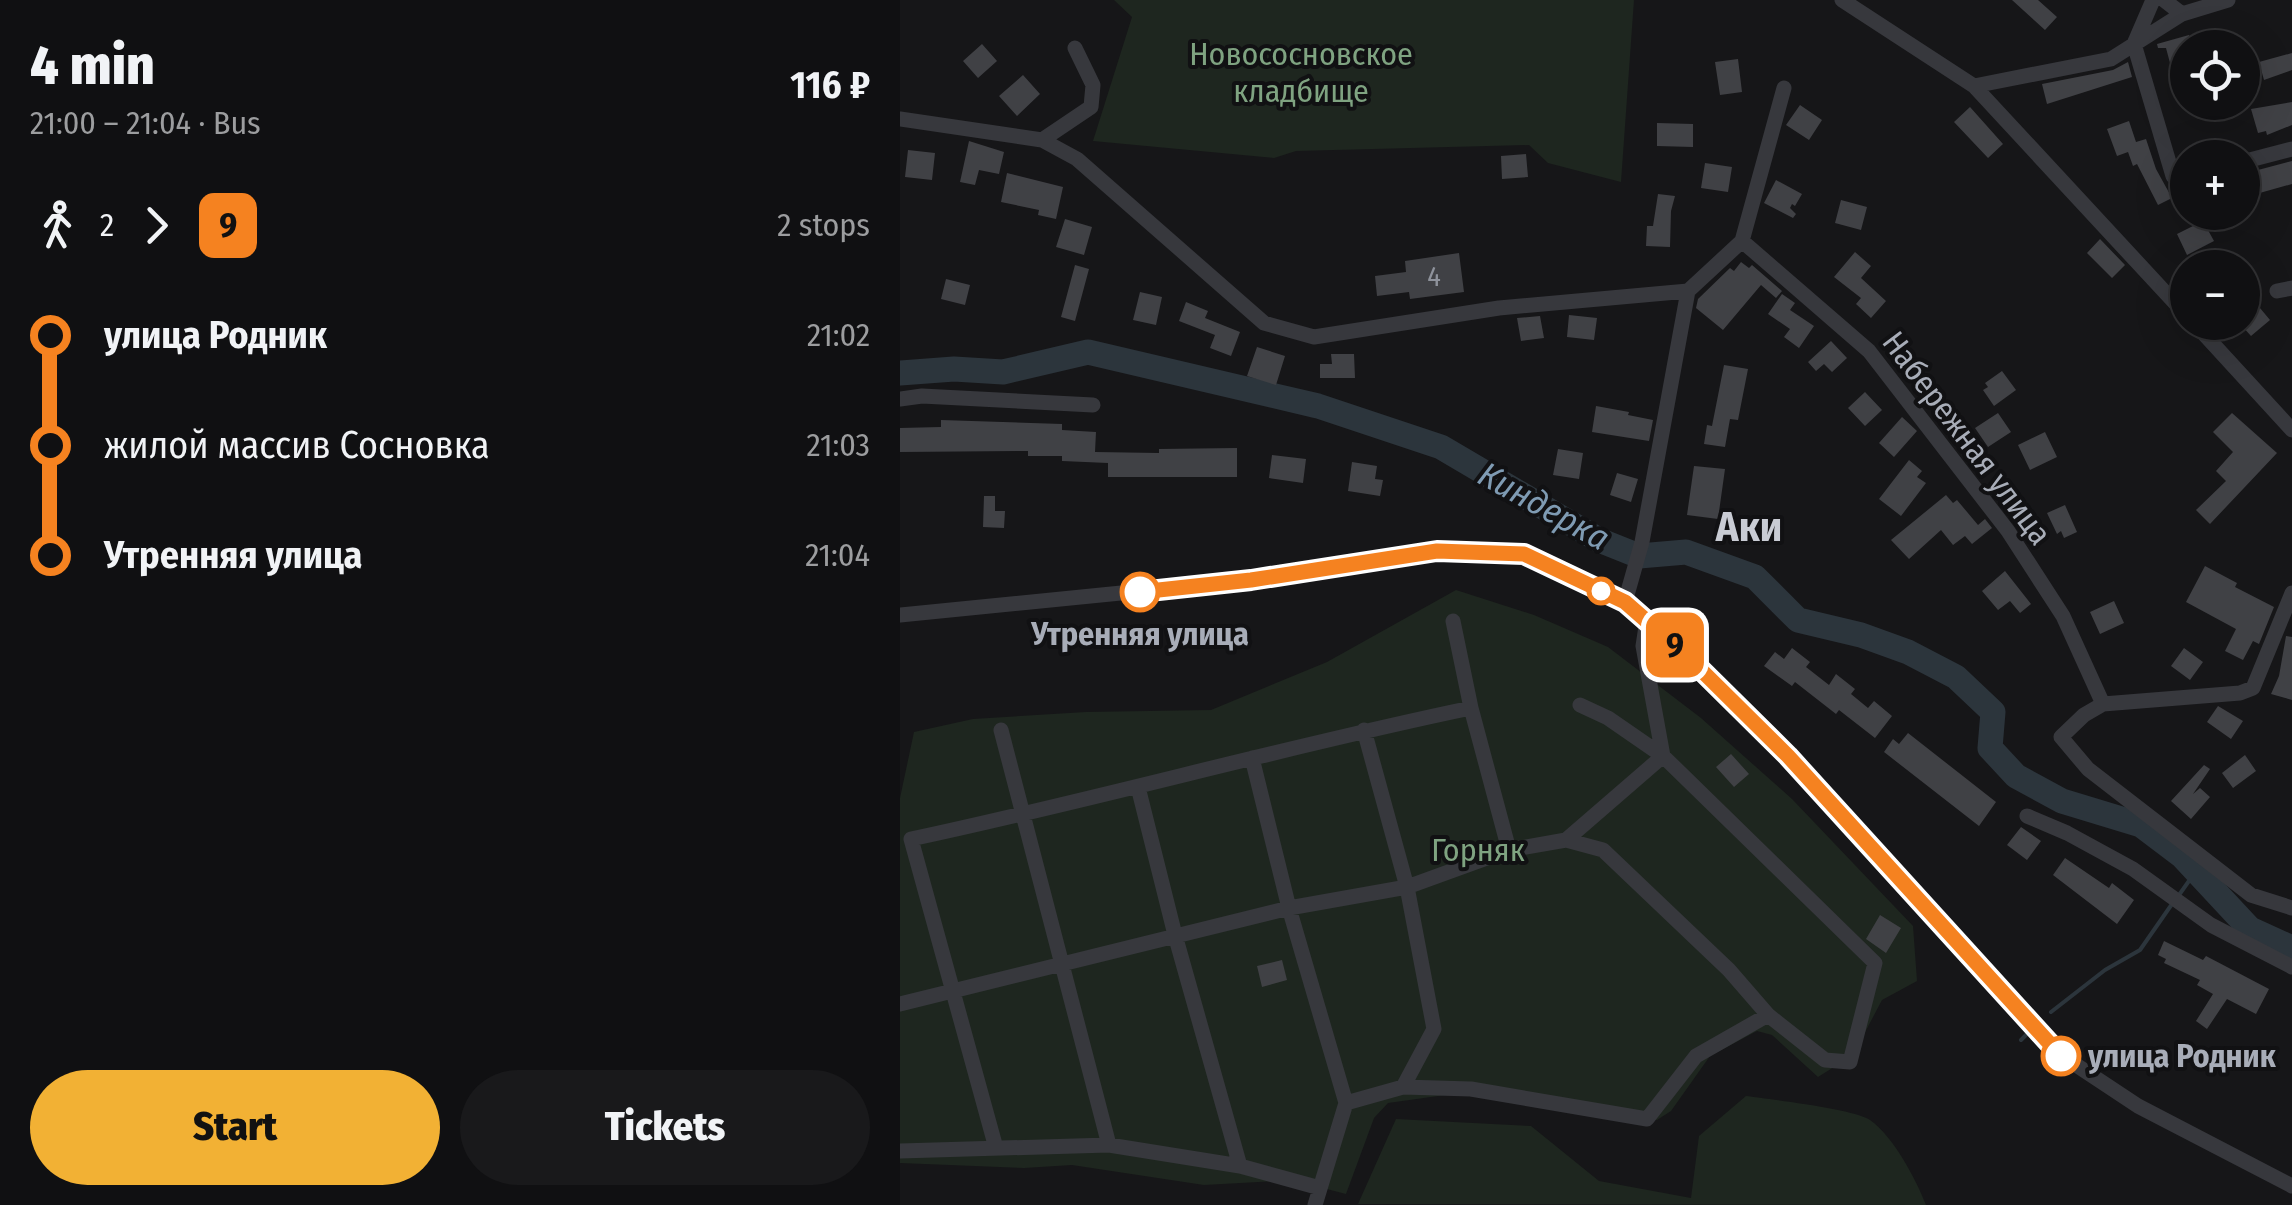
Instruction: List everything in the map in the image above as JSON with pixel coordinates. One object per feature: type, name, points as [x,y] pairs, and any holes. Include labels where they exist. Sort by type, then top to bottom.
[{"type":"street","points":[[1842,0],[1974,86],[2170,298]]},
{"type":"street","points":[[2154,0],[2134,44],[2170,166]]},
{"type":"street","points":[[2164,0],[2182,14]]},
{"type":"street","points":[[1974,86],[2111,59],[2182,14],[2228,0]]},
{"type":"street","points":[[1042,140],[1091,107],[1093,84],[1075,48]]},
{"type":"street","points":[[1625,602],[1642,542],[1688,291],[1742,241],[1784,88]]},
{"type":"street","points":[[901,117],[1042,140],[1077,159],[1264,323],[1314,337],[1499,308],[1688,291]]},
{"type":"street","points":[[2260,158],[2292,150]]},
{"type":"street","name":"Набережная улица","points":[[1742,241],[1869,351],[2008,531],[2063,616],[2103,704]]},
{"type":"street","points":[[2210,340],[2292,430]]},
{"type":"street","points":[[900,399],[922,396],[1092,405]]},
{"type":"street","points":[[900,615],[1251,580],[1437,551],[1524,554],[1625,602],[1648,620],[1788,756],[2061,1056],[2138,1106],[2292,1186]]},
{"type":"street","points":[[2292,593],[2253,688],[2240,694],[2103,704],[2061,736],[2088,769],[2250,895],[2292,908]]},
{"type":"street","points":[[1453,620],[1470,708],[1509,850]]},
{"type":"street","points":[[1648,620],[1643,646],[1663,756]]},
{"type":"street","points":[[900,1004],[1288,908],[1407,887],[1509,850],[1566,840],[1603,850],[1729,970],[1768,1015],[1825,1060],[1850,1062],[1875,964],[1650,744],[1580,705]]},
{"type":"street","points":[[996,1148],[911,839],[1470,708]]},
{"type":"street","points":[[1001,730],[1109,1145]]},
{"type":"street","points":[[1364,730],[1407,887],[1434,1029],[1403,1086]]},
{"type":"street","points":[[1566,840],[1663,756]]},
{"type":"street","points":[[1252,758],[1288,908],[1346,1103],[1315,1205]]},
{"type":"street","points":[[1138,786],[1240,1166]]},
{"type":"street","points":[[2027,816],[2133,868],[2211,925],[2292,967]]},
{"type":"street","points":[[1346,1103],[1403,1086],[1471,1089],[1647,1119],[1696,1056],[1768,1015]]},
{"type":"street","points":[[900,1151],[1109,1145],[1240,1166],[1320,1188]]},
{"type":"green space","name":"Новососновское кладбище","points":[[1114,0],[1634,0],[1621,182],[1548,163],[1529,145],[1296,151],[1274,158],[1093,141],[1132,17]]},
{"type":"green space","name":"Горняк","points":[[1456,590],[1534,615],[1608,647],[1701,718],[1792,799],[1913,926],[1917,981],[1882,1000],[1853,1055],[1818,1077],[1772,1035],[1757,1031],[1710,1056],[1671,1111],[1657,1120],[1488,1089],[1388,1103],[1374,1118],[1346,1194],[1292,1180],[1204,1185],[1072,1165],[1024,1168],[900,1163],[900,798],[914,732],[973,719],[1211,710],[1327,662]]},
{"type":"green space","points":[[1746,1096],[1830,1108],[1870,1120],[1895,1147],[1926,1205],[1358,1204],[1396,1119],[1531,1126],[1599,1181],[1691,1198],[1699,1136]]},
{"type":"building","points":[[2012,0],[2038,0],[2057,17],[2045,30]]},
{"type":"building","points":[[2170,40],[2170,63],[2166,48],[2158,48],[2157,44]]},
{"type":"building","points":[[982,44],[997,61],[978,78],[963,61]]},
{"type":"building","points":[[2292,53],[2292,70],[2264,80],[2260,62]]},
{"type":"building","points":[[1738,59],[1742,92],[1720,95],[1715,62]]},
{"type":"building","points":[[2128,62],[2132,77],[2047,104],[2042,84],[2113,70]]},
{"type":"building","points":[[1023,75],[1040,94],[1017,116],[999,96]]},
{"type":"building","points":[[2292,102],[2292,125],[2267,135],[2266,131],[2258,133],[2254,120],[2260,120],[2260,107]]},
{"type":"building","points":[[1800,105],[1822,120],[1809,140],[1786,125]]},
{"type":"building","points":[[1970,107],[2003,144],[1988,158],[1954,122]]},
{"type":"building","points":[[2129,121],[2136,142],[2146,139],[2170,199],[2158,205],[2128,152],[2117,156],[2107,129]]},
{"type":"building","points":[[1657,123],[1693,124],[1693,147],[1657,146]]},
{"type":"building","points":[[969,141],[1004,152],[999,174],[979,170],[975,185],[960,182]]},
{"type":"building","points":[[908,150],[935,153],[932,180],[905,177]]},
{"type":"building","points":[[1526,154],[1528,177],[1502,179],[1501,156]]},
{"type":"building","points":[[2292,161],[2292,184],[2260,193],[2260,169]]},
{"type":"building","points":[[1705,163],[1732,167],[1728,192],[1701,188]]},
{"type":"building","points":[[1007,173],[1063,187],[1056,219],[1038,215],[1039,210],[1001,202]]},
{"type":"building","points":[[1776,180],[1802,194],[1790,208],[1796,214],[1793,218],[1764,203]]},
{"type":"building","points":[[1658,194],[1675,196],[1670,247],[1646,246],[1647,226],[1653,226]]},
{"type":"building","points":[[1841,200],[1867,207],[1861,230],[1835,223]]},
{"type":"building","points":[[1065,219],[1092,227],[1084,255],[1056,247]]},
{"type":"building","points":[[2208,230],[2214,241],[2197,250],[2185,250],[2177,234]]},
{"type":"building","points":[[2100,239],[2125,265],[2112,278],[2087,253]]},
{"type":"building","points":[[1855,252],[1871,266],[1861,278],[1886,301],[1871,318],[1856,304],[1861,298],[1834,277]]},
{"type":"building","points":[[1459,253],[1464,292],[1410,299],[1409,292],[1377,296],[1375,276],[1406,272],[1405,261]]},
{"type":"building","points":[[1741,262],[1749,268],[1752,265],[1782,291],[1776,298],[1761,285],[1723,330],[1696,308],[1698,299]]},
{"type":"building","points":[[1075,265],[1089,269],[1075,321],[1061,317]]},
{"type":"building","points":[[946,279],[970,285],[965,305],[941,299]]},
{"type":"building","points":[[1140,292],[1162,297],[1156,325],[1133,320]]},
{"type":"building","points":[[1782,294],[1795,303],[1790,310],[1814,326],[1799,348],[1784,337],[1790,329],[1768,314]]},
{"type":"building","points":[[1186,302],[1208,311],[1205,318],[1240,332],[1231,356],[1210,348],[1215,335],[1179,321]]},
{"type":"building","points":[[2260,308],[2270,320],[2260,328]]},
{"type":"building","points":[[1569,315],[1597,318],[1594,340],[1567,337]]},
{"type":"building","points":[[1540,316],[1544,338],[1521,341],[1517,318]]},
{"type":"building","points":[[1831,341],[1847,358],[1832,372],[1824,364],[1816,371],[1808,362]]},
{"type":"building","points":[[1257,347],[1285,356],[1276,385],[1247,376]]},
{"type":"building","points":[[1331,354],[1354,354],[1355,378],[1320,378],[1320,364],[1332,364]]},
{"type":"building","points":[[1724,365],[1748,369],[1738,420],[1730,419],[1725,447],[1704,444],[1707,425],[1712,426]]},
{"type":"building","points":[[2002,371],[2016,390],[1994,406],[1983,390],[1988,387],[1985,383]]},
{"type":"building","points":[[1865,392],[1882,410],[1865,426],[1848,408]]},
{"type":"building","points":[[1596,406],[1653,420],[1649,441],[1592,432]]},
{"type":"building","points":[[1998,413],[2011,432],[1988,447],[1975,428]]},
{"type":"building","points":[[2232,413],[2277,453],[2210,524],[2196,510],[2226,481],[2216,471],[2233,452],[2213,432]]},
{"type":"building","points":[[1902,417],[1917,431],[1894,457],[1879,443]]},
{"type":"building","points":[[941,420],[1062,424],[1062,430],[1096,432],[1095,452],[1237,448],[1237,477],[1108,477],[1108,463],[1028,456],[1028,451],[900,452],[900,428],[941,427]]},
{"type":"building","points":[[2045,432],[2057,457],[2030,470],[2018,445]]},
{"type":"building","points":[[1558,449],[1583,453],[1579,479],[1553,475]]},
{"type":"building","points":[[1272,455],[1306,459],[1303,483],[1269,478]]},
{"type":"building","points":[[1909,460],[1922,471],[1917,477],[1926,483],[1901,516],[1879,499]]},
{"type":"building","points":[[1352,462],[1377,466],[1375,479],[1383,480],[1380,496],[1348,491]]},
{"type":"building","points":[[1694,466],[1725,469],[1718,519],[1687,515]]},
{"type":"building","points":[[1617,473],[1638,479],[1631,502],[1610,495]]},
{"type":"building","points":[[1946,495],[1953,503],[1957,500],[1978,525],[1985,519],[1992,528],[1972,544],[1965,536],[1953,545],[1941,530],[1909,559],[1891,540]]},
{"type":"building","points":[[984,496],[995,496],[995,511],[1005,511],[1004,528],[983,527]]},
{"type":"building","points":[[2065,505],[2077,532],[2064,538],[2061,531],[2057,534],[2047,513]]},
{"type":"building","points":[[2205,566],[2274,607],[2259,644],[2253,641],[2243,660],[2225,651],[2236,629],[2186,602]]},
{"type":"building","points":[[2005,571],[2031,604],[2020,613],[2010,601],[1998,610],[1982,591]]},
{"type":"building","points":[[2114,601],[2124,623],[2100,634],[2090,612]]},
{"type":"building","points":[[2286,636],[2292,637],[2292,700],[2271,694],[2279,676]]},
{"type":"building","points":[[1792,648],[1810,662],[1806,667],[1829,685],[1836,674],[1855,689],[1851,694],[1868,708],[1874,701],[1892,716],[1875,738],[1839,710],[1836,714],[1795,682],[1792,686],[1764,666],[1775,652],[1784,659]]},
{"type":"building","points":[[2184,648],[2203,662],[2190,680],[2171,666]]},
{"type":"building","points":[[2218,706],[2243,721],[2231,739],[2207,722]]},
{"type":"building","points":[[1908,733],[1996,802],[1979,826],[1884,752],[1893,739],[1899,744]]},
{"type":"building","points":[[1731,754],[1749,774],[1734,787],[1716,767]]},
{"type":"building","points":[[2245,755],[2256,771],[2233,788],[2222,773]]},
{"type":"building","points":[[2204,765],[2210,769],[2193,794],[2200,788],[2210,797],[2191,819],[2171,801]]},
{"type":"building","points":[[2021,827],[2041,841],[2027,860],[2007,845]]},
{"type":"building","points":[[2065,858],[2109,888],[2112,883],[2134,900],[2117,924],[2053,875]]},
{"type":"building","points":[[1880,915],[1901,928],[1886,953],[1866,939]]},
{"type":"building","points":[[2164,941],[2203,960],[2206,956],[2269,989],[2256,1014],[2227,999],[2207,1029],[2196,1021],[2213,994],[2197,985],[2200,980],[2164,963],[2166,959],[2158,955]]},
{"type":"building","points":[[1282,960],[1287,980],[1262,987],[1257,966]]},
{"type":"waterway","name":"Киндерка","points":[[900,373],[954,369],[1003,372],[1088,352],[1318,406],[1441,447],[1599,540],[1639,556],[1686,552],[1755,577],[1798,620],[1861,635],[1908,652],[1956,677],[1993,712],[1990,748],[2016,776],[2062,801],[2141,825],[2182,856],[2250,929],[2292,948]]},
{"type":"waterway","points":[[2179,895],[2196,871]]},
{"type":"waterway","points":[[2051,1012],[2105,970],[2140,950],[2172,904]]},
{"type":"waterway","points":[[2021,1040],[2029,1032]]},
{"type":"bus line","name":"9","points":[[1140,592],[1251,580],[1437,551],[1524,554],[1625,602],[1690,659],[1788,756],[2061,1056]]},
{"type":"place","name":"Утренняя улица","points":[[1140,592]]},
{"type":"place","name":"улица Родник","points":[[2061,1056]]},
{"type":"district","name":"Аки","points":[[1749,527]]}]
